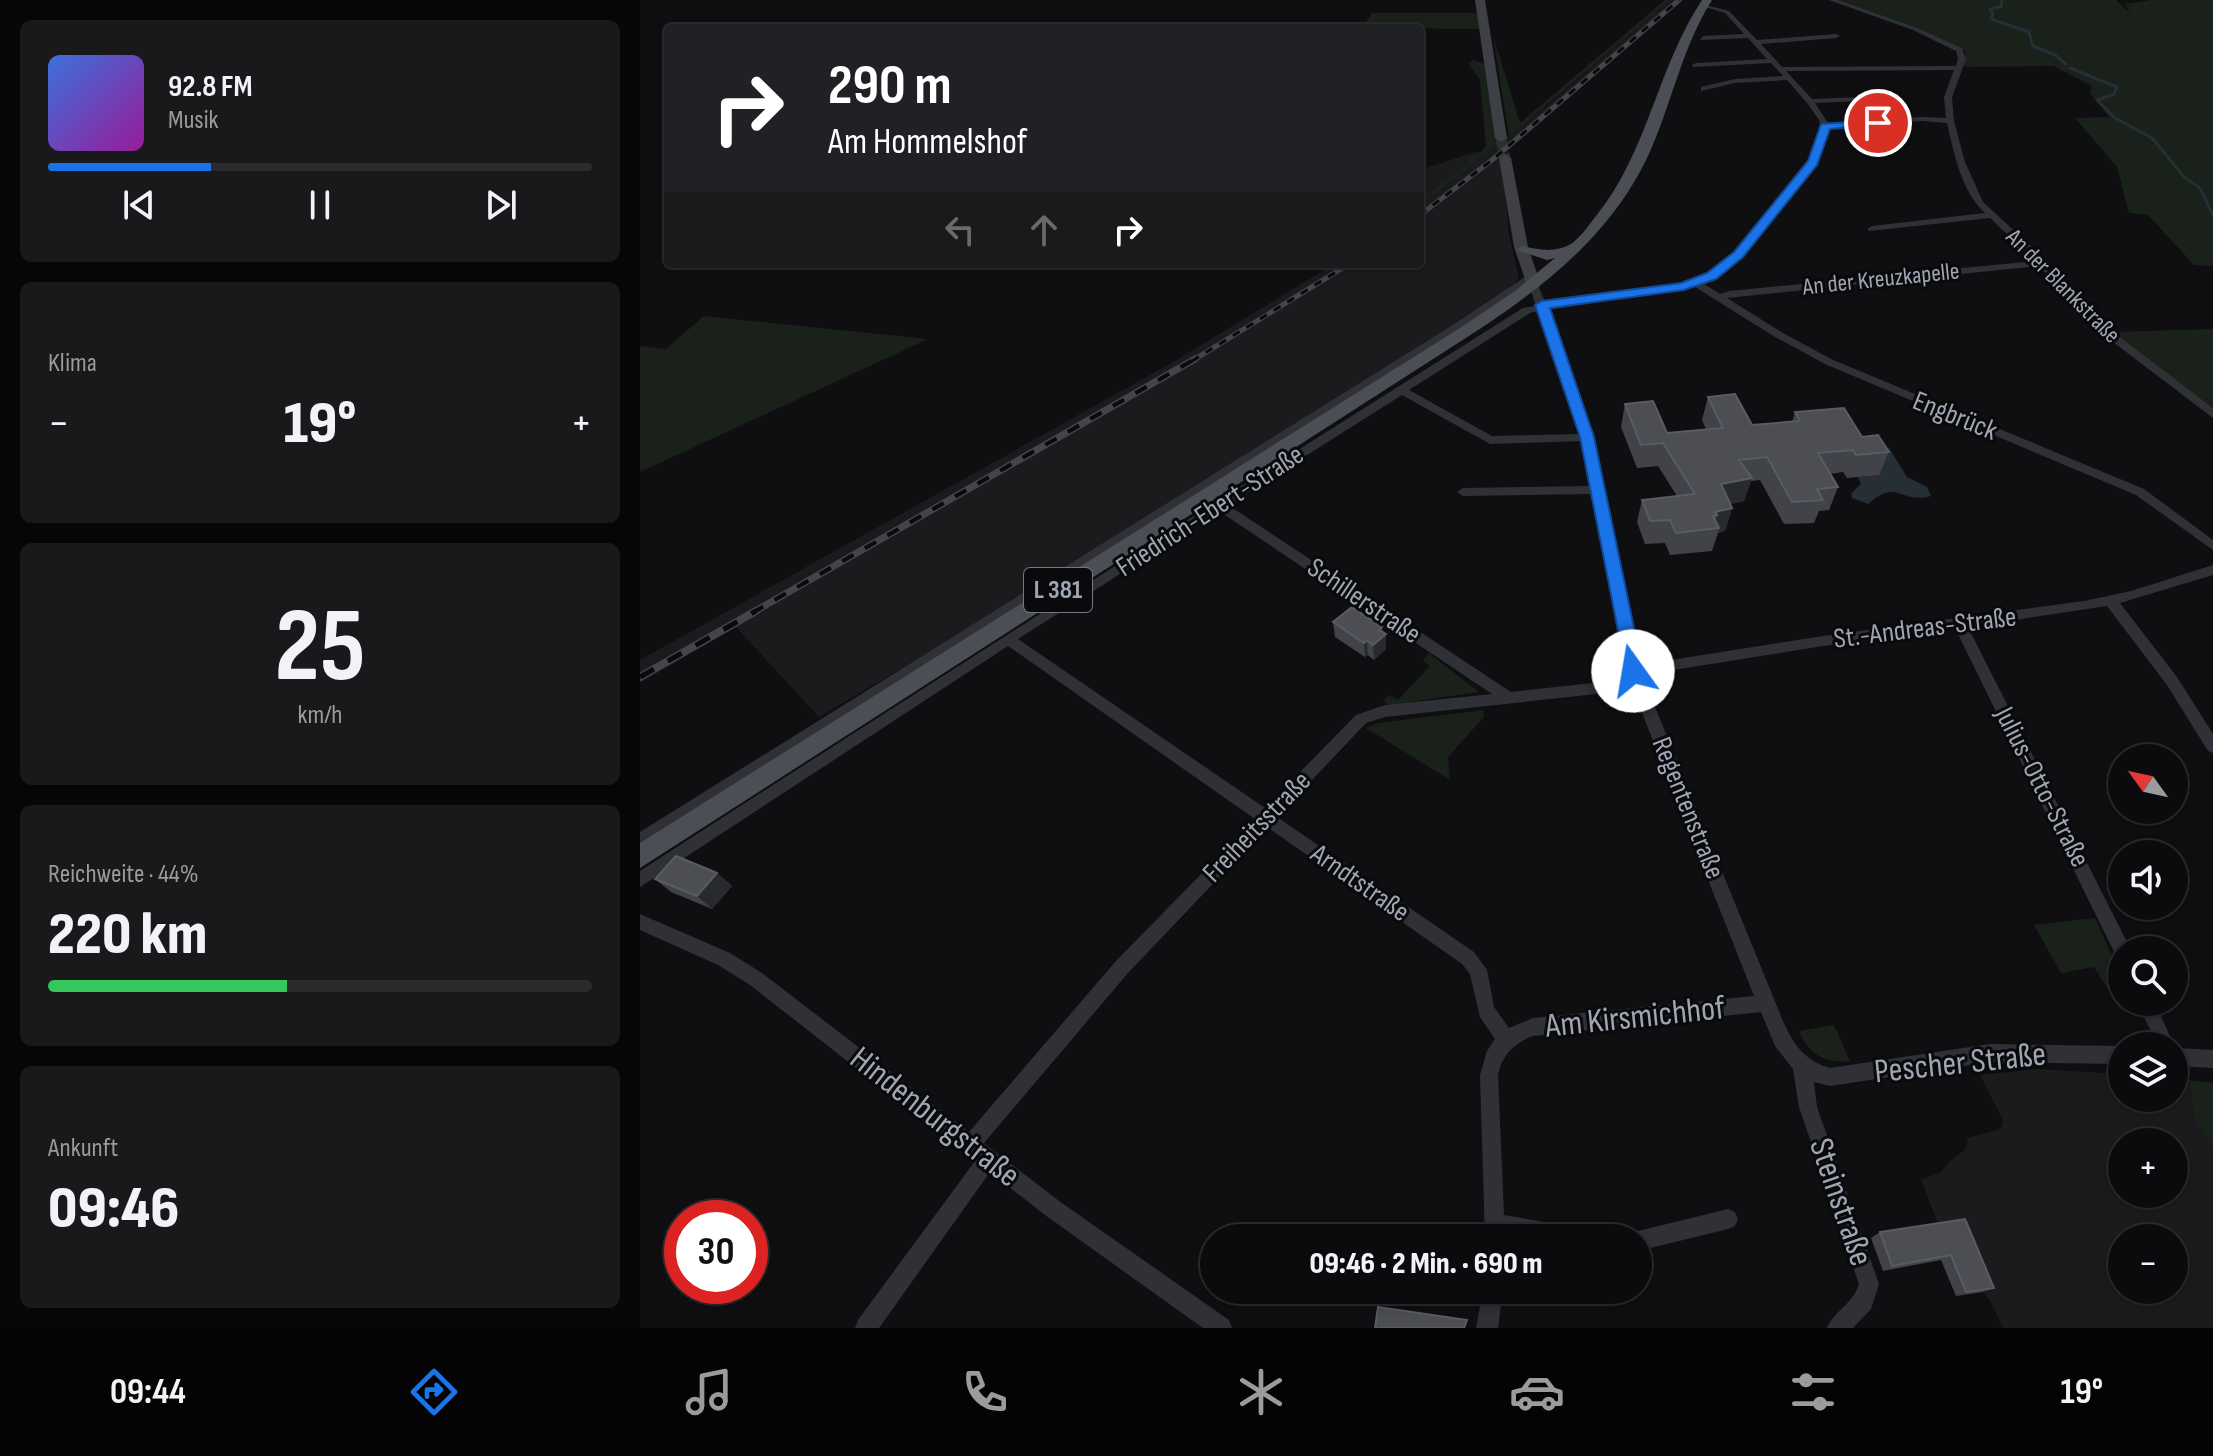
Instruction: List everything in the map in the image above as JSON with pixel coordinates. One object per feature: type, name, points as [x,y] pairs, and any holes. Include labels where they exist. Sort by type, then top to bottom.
[{"type":"main road","name":"L 381","points":[[640,857],[1536,289],[1611,208],[1631,177],[1649,138],[1682,45],[1706,3]]},
{"type":"main road","points":[[1523,250],[1551,256],[1580,243]]},
{"type":"street","points":[[1480,0],[1501,138]]},
{"type":"street","points":[[1781,69],[1959,68],[1961,53],[1950,44],[1832,0]]},
{"type":"street","points":[[1536,289],[1697,284],[1727,266],[1749,243],[1813,162],[1823,140],[1825,126],[1810,101],[1725,10],[1706,3]]},
{"type":"street","points":[[1703,38],[1836,36]]},
{"type":"street","points":[[1696,65],[1773,61]]},
{"type":"street","name":"An der Blankstraße","points":[[1959,68],[1948,97],[1950,121],[1964,170],[1979,203],[2042,263],[2100,327],[2213,414]]},
{"type":"street","points":[[1704,89],[1735,81],[1789,78]]},
{"type":"street","points":[[1810,101],[1886,98]]},
{"type":"street","points":[[1825,126],[1920,119],[1950,121]]},
{"type":"street","name":"Regentenstraße","points":[[1505,158],[1523,250],[1587,437],[1636,677],[1766,1003],[1790,1055],[1802,1066]]},
{"type":"street","name":"An der Blankstraße","points":[[1872,229],[1991,215]]},
{"type":"street","name":"An der Kreuzkapelle","points":[[1720,298],[1729,294],[2042,263]]},
{"type":"street","name":"Engbrück","points":[[1697,284],[1829,362],[2140,492],[2213,546]]},
{"type":"street","name":"Friedrich-Ebert-Straße","points":[[640,880],[1008,639],[1527,310],[1536,289]]},
{"type":"street","name":"Friedrich-Ebert-Straße","points":[[640,840],[746,770],[1448,332],[1536,289]]},
{"type":"street","points":[[1400,389],[1490,440],[1587,437]]},
{"type":"street","points":[[1463,492],[1599,490]]},
{"type":"street","name":"Schillerstraße","points":[[1219,505],[1509,698]]},
{"type":"street","name":"St.-Andreas-Straße","points":[[1636,677],[1823,641],[2111,601],[2213,570]]},
{"type":"street","points":[[2111,601],[2172,681],[2213,747]]},
{"type":"street","name":"Julius-Otto-Straße","points":[[1960,624],[2115,936]]},
{"type":"street","name":"Arndtstraße","points":[[1008,639],[1471,960],[1478,970],[1486,1011],[1507,1040]]},
{"type":"street","name":"Freiheitsstraße","points":[[970,1145],[1102,990],[1368,715],[1509,698],[1636,677]]},
{"type":"street","name":"Hindenburgstraße","points":[[640,922],[724,959],[756,979],[988,1159],[1221,1328]]},
{"type":"street","name":"Am Kirsmichhof","points":[[1507,1040],[1523,1030],[1542,1026],[1766,1003]]},
{"type":"street","points":[[1495,1224],[1489,1075],[1493,1057],[1507,1040]]},
{"type":"street","name":"Pescher Straße","points":[[1802,1066],[1813,1073],[1837,1077],[1990,1053],[2108,1055]]},
{"type":"street","points":[[2188,1058],[2213,1059]]},
{"type":"street","name":"Steinstraße","points":[[1802,1066],[1808,1107],[1869,1284],[1864,1302],[1838,1328]]},
{"type":"street","points":[[866,1328],[988,1159]]},
{"type":"street","points":[[1652,1238],[1728,1219]]},
{"type":"street","points":[[1487,1328],[1491,1304]]},
{"type":"shaded area","points":[[1665,0],[1670,0],[1509,137],[1493,35],[1520,123]]},
{"type":"shaded area","points":[[1670,0],[1683,0],[1502,156],[1509,235],[1519,278],[1510,289],[1460,324],[977,624],[819,717],[736,627],[640,683],[640,660],[1173,362],[1327,268],[1424,268],[1424,203],[1548,105]]},
{"type":"shaded area","points":[[1837,0],[2116,0],[2130,13],[2125,4],[2150,0],[2213,0],[2213,266],[2194,265],[2148,215],[2129,213],[2117,167],[2075,118],[2109,117],[2090,93],[2092,86],[2053,66],[1964,66],[1965,51],[1958,46]]},
{"type":"shaded area","points":[[1372,13],[1480,13],[1482,29],[1424,29],[1424,24],[1365,24]]},
{"type":"shaded area","points":[[1474,60],[1485,64],[1499,140],[1508,137],[1424,203],[1424,195],[1469,163],[1463,159],[1481,152],[1486,146],[1480,80],[1468,63]]},
{"type":"shaded area","points":[[1481,152],[1464,160],[1470,163],[1424,195],[1424,169]]},
{"type":"shaded area","points":[[704,316],[928,339],[640,472],[640,346],[666,349]]},
{"type":"shaded area","points":[[2213,329],[2213,408],[2112,332]]},
{"type":"shaded area","points":[[1882,445],[1889,448],[1907,477],[1927,487],[1931,496],[1921,498],[1893,492],[1878,496],[1868,504],[1852,498],[1851,494],[1861,484],[1858,477],[1878,475]]},
{"type":"shaded area","points":[[1429,653],[1479,692],[1389,705],[1383,701],[1389,695],[1398,700],[1430,666],[1423,660]]},
{"type":"shaded area","points":[[1483,710],[1484,717],[1448,757],[1450,780],[1366,728],[1378,723]]},
{"type":"shaded area","points":[[2095,918],[2108,947],[2108,990],[2094,967],[2061,973],[2034,925]]},
{"type":"shaded area","points":[[1834,1025],[1850,1061],[1833,1061],[1819,1056],[1799,1031]]},
{"type":"shaded area","points":[[2036,1069],[2108,1073],[2108,1112],[2188,1112],[2189,1080],[2194,1119],[2213,1148],[2213,1328],[2003,1328],[1992,1304],[1939,1227],[1921,1179],[1940,1173],[1966,1149],[1968,1138],[2001,1129],[2003,1120],[1980,1075]]},
{"type":"shaded area","points":[[2189,1080],[2213,1083],[2213,1148],[2194,1119]]},
{"type":"building","points":[[1735,394],[1752,425],[1800,421],[1795,412],[1844,408],[1862,437],[1878,435],[1889,452],[1856,455],[1853,450],[1818,453],[1838,487],[1817,489],[1823,500],[1792,502],[1767,457],[1739,460],[1752,478],[1721,484],[1732,508],[1715,512],[1717,515],[1713,516],[1719,528],[1676,533],[1670,520],[1650,521],[1642,500],[1695,494],[1663,443],[1641,445],[1625,404],[1653,401],[1667,433],[1723,428],[1708,397]]},
{"type":"building","points":[[1352,607],[1382,627],[1379,630],[1386,634],[1373,645],[1367,640],[1364,643],[1333,622]]},
{"type":"building","points":[[676,856],[717,873],[697,896],[655,879]]},
{"type":"building","points":[[1965,1219],[1994,1288],[1966,1292],[1951,1255],[1892,1266],[1880,1232]]},
{"type":"building","points":[[1378,1307],[1467,1320],[1464,1328],[1375,1328]]},
{"type":"waterway","points":[[2002,0],[2001,7],[1990,9],[1993,14],[1991,19],[2029,32],[2033,46],[2055,55],[2066,64]]},
{"type":"waterway","points":[[2070,68],[2117,87],[2114,94],[2097,100],[2115,118],[2152,138],[2184,177],[2200,188],[2213,215]]},
{"type":"tunnel","points":[[1501,138],[1505,158]]},
{"type":"railway","points":[[1424,212],[1492,160],[1679,0]]},
{"type":"railway","points":[[1192,361],[1343,268]]},
{"type":"railway","points":[[752,613],[1195,359]]},
{"type":"railway","points":[[640,677],[756,611]]},
{"type":"route","points":[[1633,671],[1587,437],[1542,305],[1697,284],[1712,276],[1739,255],[1813,162],[1823,140],[1825,126],[1878,123]]}]
